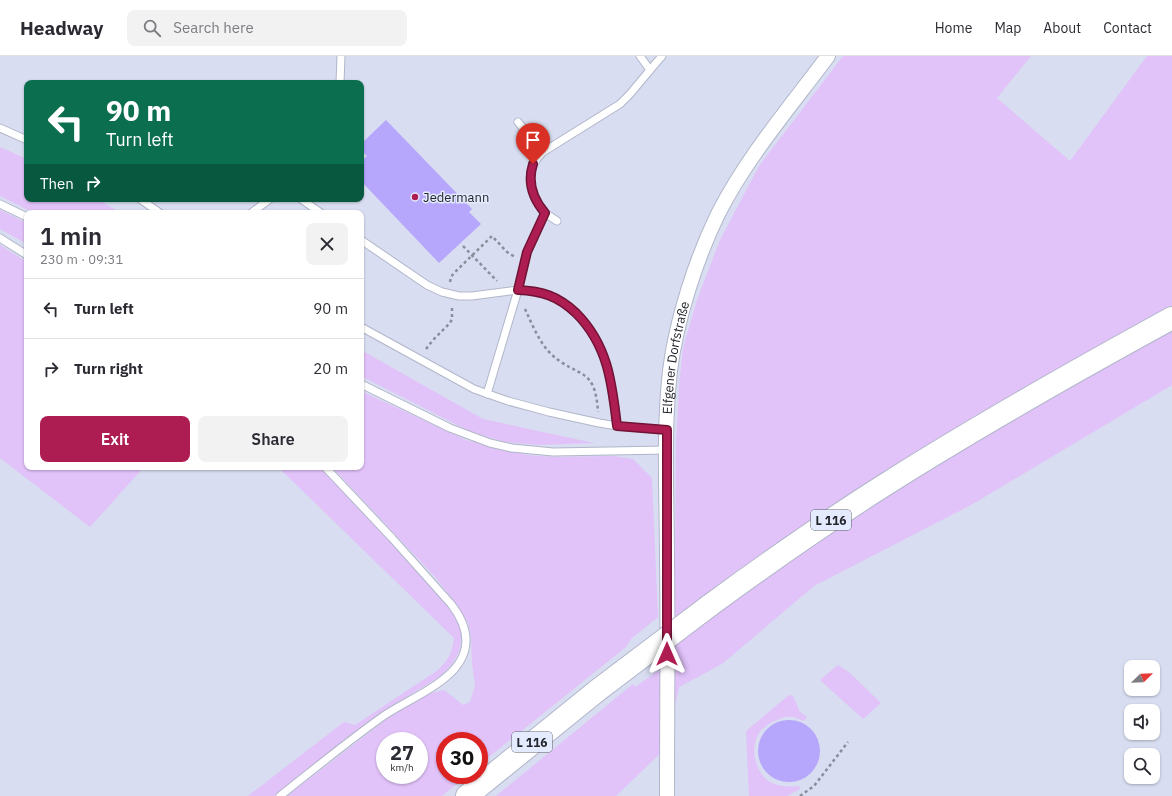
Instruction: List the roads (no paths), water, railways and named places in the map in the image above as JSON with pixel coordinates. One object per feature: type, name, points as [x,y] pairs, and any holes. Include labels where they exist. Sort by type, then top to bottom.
[{"type":"main road","name":"L 116","points":[[467,796],[598,690],[709,606],[801,540],[898,476],[1000,414],[1172,318]]},
{"type":"street","name":"Elfgener Dorfstraße","points":[[667,796],[667,430],[673,353],[688,292],[710,232],[727,198],[752,157],[828,56]]},
{"type":"lane","points":[[340,80],[341,56]]},
{"type":"lane","points":[[640,56],[650,70]]},
{"type":"lane","points":[[556,221],[545,213],[536,199],[530,182],[530,176],[535,160],[543,152],[620,104],[662,56]]},
{"type":"lane","points":[[518,122],[543,152]]},
{"type":"lane","points":[[0,128],[24,139]]},
{"type":"lane","points":[[144,202],[156,210]]},
{"type":"lane","points":[[256,210],[266,202]]},
{"type":"lane","points":[[305,202],[317,210]]},
{"type":"lane","points":[[0,204],[24,216]]},
{"type":"lane","points":[[487,394],[518,290],[527,252],[545,213]]},
{"type":"lane","points":[[0,238],[24,253]]},
{"type":"lane","points":[[364,242],[427,285],[442,292],[466,296],[518,290],[535,291],[552,296],[572,310],[592,332],[602,351],[609,372],[617,426]]},
{"type":"lane","points":[[364,328],[463,383],[487,394],[528,407],[599,423],[667,430]]},
{"type":"lane","points":[[364,385],[450,428],[490,443],[512,448],[553,452],[667,450]]},
{"type":"lane","points":[[280,796],[370,726],[446,677],[459,664],[466,646],[464,625],[460,616],[451,604],[392,538],[328,470]]},
{"type":"place","name":"Jedermann","points":[[415,197]]}]
